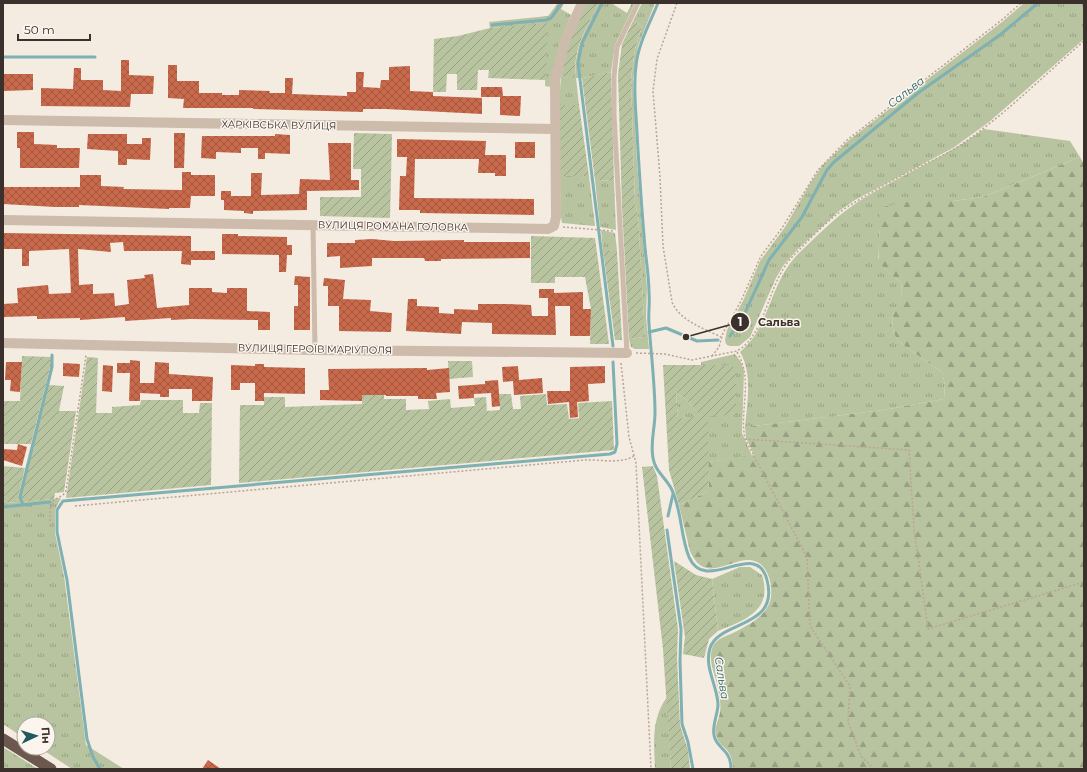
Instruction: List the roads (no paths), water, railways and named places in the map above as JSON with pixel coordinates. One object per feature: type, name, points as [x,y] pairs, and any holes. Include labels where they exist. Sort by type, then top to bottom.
[{"type":"highway","points":[[3,739],[51,769]]},
{"type":"street","points":[[555,129],[554,92],[557,69],[565,41],[582,3]]},
{"type":"street","name":"ХАРКІВСЬКА ВУЛИЦЯ","points":[[3,120],[555,129]]},
{"type":"street","name":"ВУЛИЦЯ РОМАНА ГОЛОВКА","points":[[3,220],[543,229],[554,226],[556,217],[555,129]]},
{"type":"street","name":"ВУЛИЦЯ ГЕРОЇВ МАРІУПОЛЯ","points":[[3,343],[315,350],[623,353]]},
{"type":"lane","points":[[623,353],[614,76],[617,47],[638,3]]},
{"type":"lane","points":[[314,224],[315,350]]},
{"type":"waterway","points":[[492,25],[546,20],[551,18],[562,3]]},
{"type":"waterway","points":[[602,3],[582,43],[578,63],[613,346]]},
{"type":"waterway","name":"Сальва","points":[[658,3],[639,50],[635,83],[635,108],[649,286],[649,320],[655,402],[652,447],[653,458],[660,474],[669,484],[675,496],[686,549],[689,557],[697,567],[707,571],[742,564],[753,564],[761,568],[767,580],[769,596],[765,607],[757,616],[725,632],[716,639],[710,648],[709,662],[718,704],[714,735],[715,740],[729,757],[731,769]]},
{"type":"waterway","name":"Сальва","points":[[730,336],[745,313],[769,260],[802,217],[827,170],[834,162],[918,93],[1000,35],[1038,3]]},
{"type":"waterway","points":[[3,57],[95,57]]},
{"type":"waterway","name":"Сальва","points":[[649,332],[666,328],[697,341],[718,340]]},
{"type":"waterway","points":[[23,505],[20,497],[52,367],[52,355]]},
{"type":"waterway","points":[[100,769],[93,757],[87,739],[67,580],[57,532],[57,510],[63,501],[610,454],[615,452],[617,444],[613,362]]},
{"type":"waterway","points":[[668,516],[673,494]]},
{"type":"waterway","points":[[3,507],[50,502]]},
{"type":"waterway","points":[[667,530],[681,629],[680,661],[682,724],[688,742],[693,769]]},
{"type":"place","name":"Сальва","points":[[686,337]]}]
